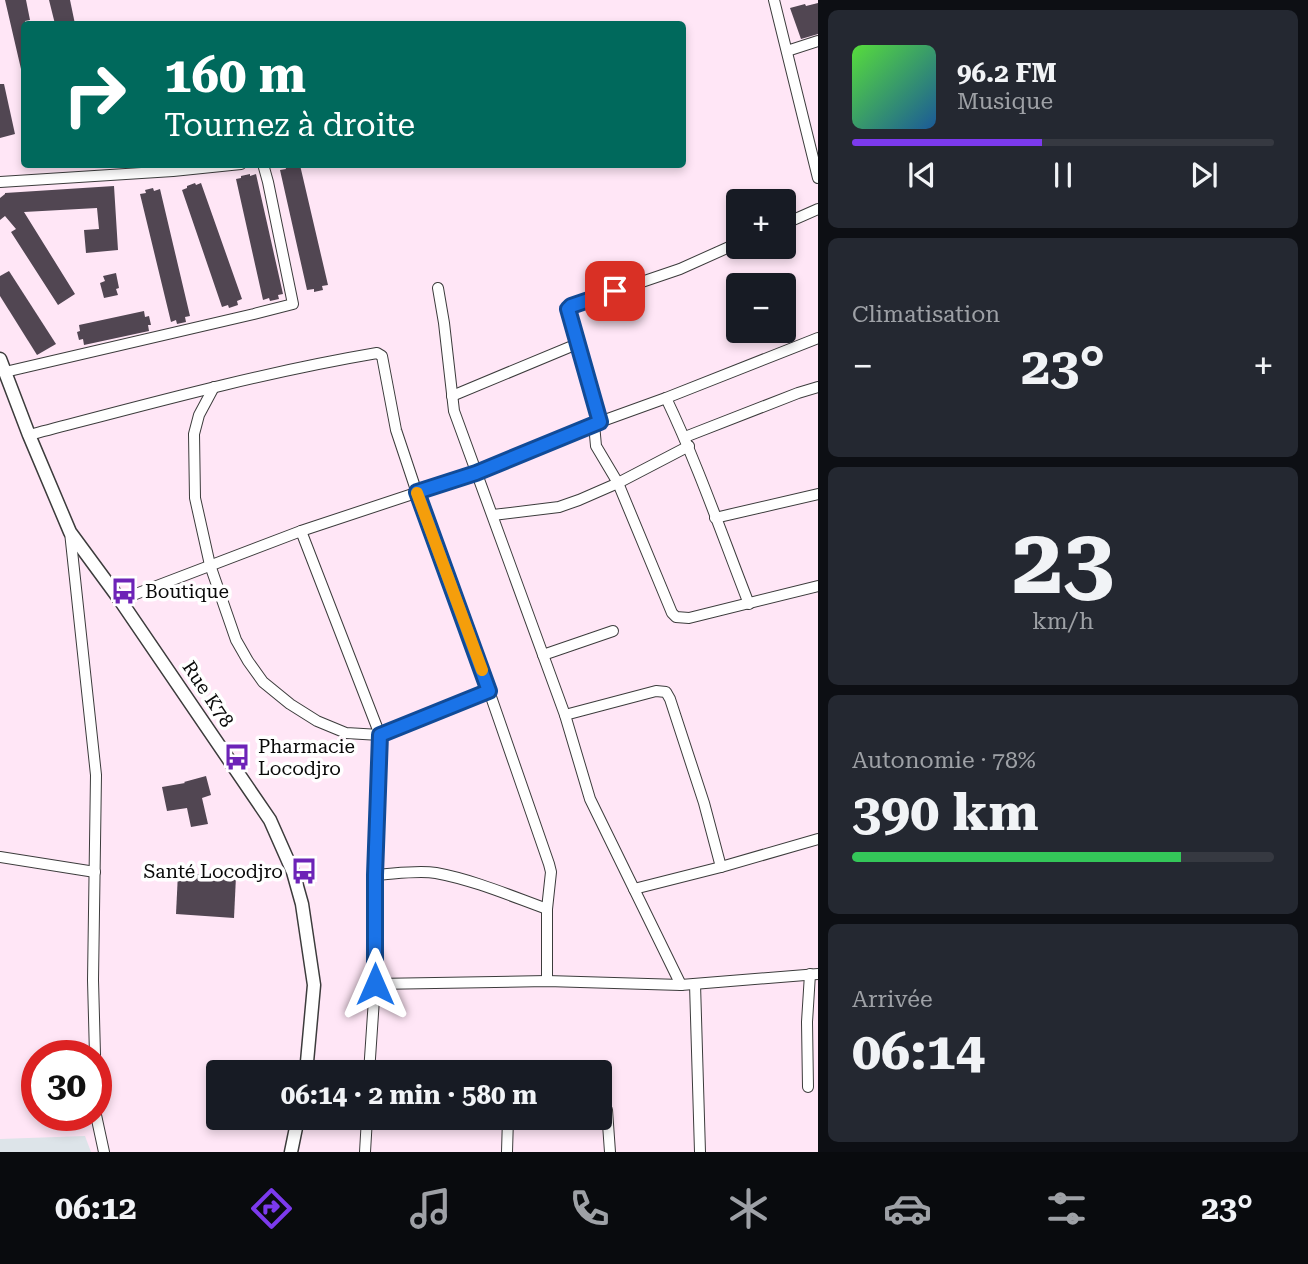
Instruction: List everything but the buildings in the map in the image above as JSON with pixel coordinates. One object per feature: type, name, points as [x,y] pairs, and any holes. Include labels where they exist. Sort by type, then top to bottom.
[{"type":"street","points":[[774,0],[816,159],[818,178]]},
{"type":"street","points":[[787,51],[818,41]]},
{"type":"street","points":[[0,183],[202,168]]},
{"type":"street","points":[[2,366],[293,304],[264,168]]},
{"type":"street","points":[[796,219],[818,209]]},
{"type":"street","points":[[726,248],[680,269],[568,309],[597,423],[596,446],[618,483],[676,617],[690,618],[818,586]]},
{"type":"street","points":[[438,288],[454,411],[565,715],[590,799],[681,985]]},
{"type":"street","points":[[120,600],[301,531],[476,473],[818,338]]},
{"type":"street","points":[[452,396],[577,344]]},
{"type":"street","points":[[29,435],[311,364],[380,353],[396,430],[549,864],[551,872],[547,909],[547,981]]},
{"type":"street","name":"Rue K78","points":[[2,366],[70,532],[120,600],[270,820],[293,873],[302,904],[314,985],[307,1060]]},
{"type":"street","points":[[214,387],[199,415],[194,434],[195,498],[204,547],[236,639],[263,682],[317,721],[346,733],[380,735],[489,691]]},
{"type":"street","points":[[493,515],[559,507],[618,483],[687,442],[798,393],[818,387]]},
{"type":"street","points":[[666,398],[687,442],[749,604]]},
{"type":"street","points":[[715,518],[818,494]]},
{"type":"street","points":[[301,531],[380,735],[375,875],[375,984],[370,1060]]},
{"type":"street","points":[[70,532],[96,775],[95,1040]]},
{"type":"street","points":[[543,656],[613,632]]},
{"type":"street","points":[[565,715],[656,691],[666,692],[704,803],[721,867]]},
{"type":"street","points":[[634,889],[818,840],[818,845]]},
{"type":"street","points":[[0,857],[95,872]]},
{"type":"street","points":[[375,875],[435,873],[480,884],[547,909]]},
{"type":"street","points":[[375,984],[547,981],[681,985],[814,974],[807,1022],[808,1087]]},
{"type":"street","points":[[695,984],[700,1152]]},
{"type":"street","points":[[290,1152],[295,1130]]},
{"type":"street","points":[[365,1152],[366,1130]]},
{"type":"street","points":[[507,1152],[508,1130]]},
{"type":"street","points":[[608,1130],[610,1152]]},
{"type":"street","points":[[99,1131],[104,1152]]},
{"type":"shaded area","points":[[85,1136],[91,1152],[0,1152],[0,1139]]},
{"type":"slow traffic","points":[[417,493],[482,670]]},
{"type":"place","name":"Boutique","points":[[124,591]]},
{"type":"place","name":"Pharmacie Locodjro","points":[[237,757]]},
{"type":"place","name":"Santé Locodjro","points":[[304,871]]},
{"type":"route","points":[[375,984],[375,875],[380,735],[489,691],[417,492],[476,473],[600,422],[568,309],[615,291]]}]
